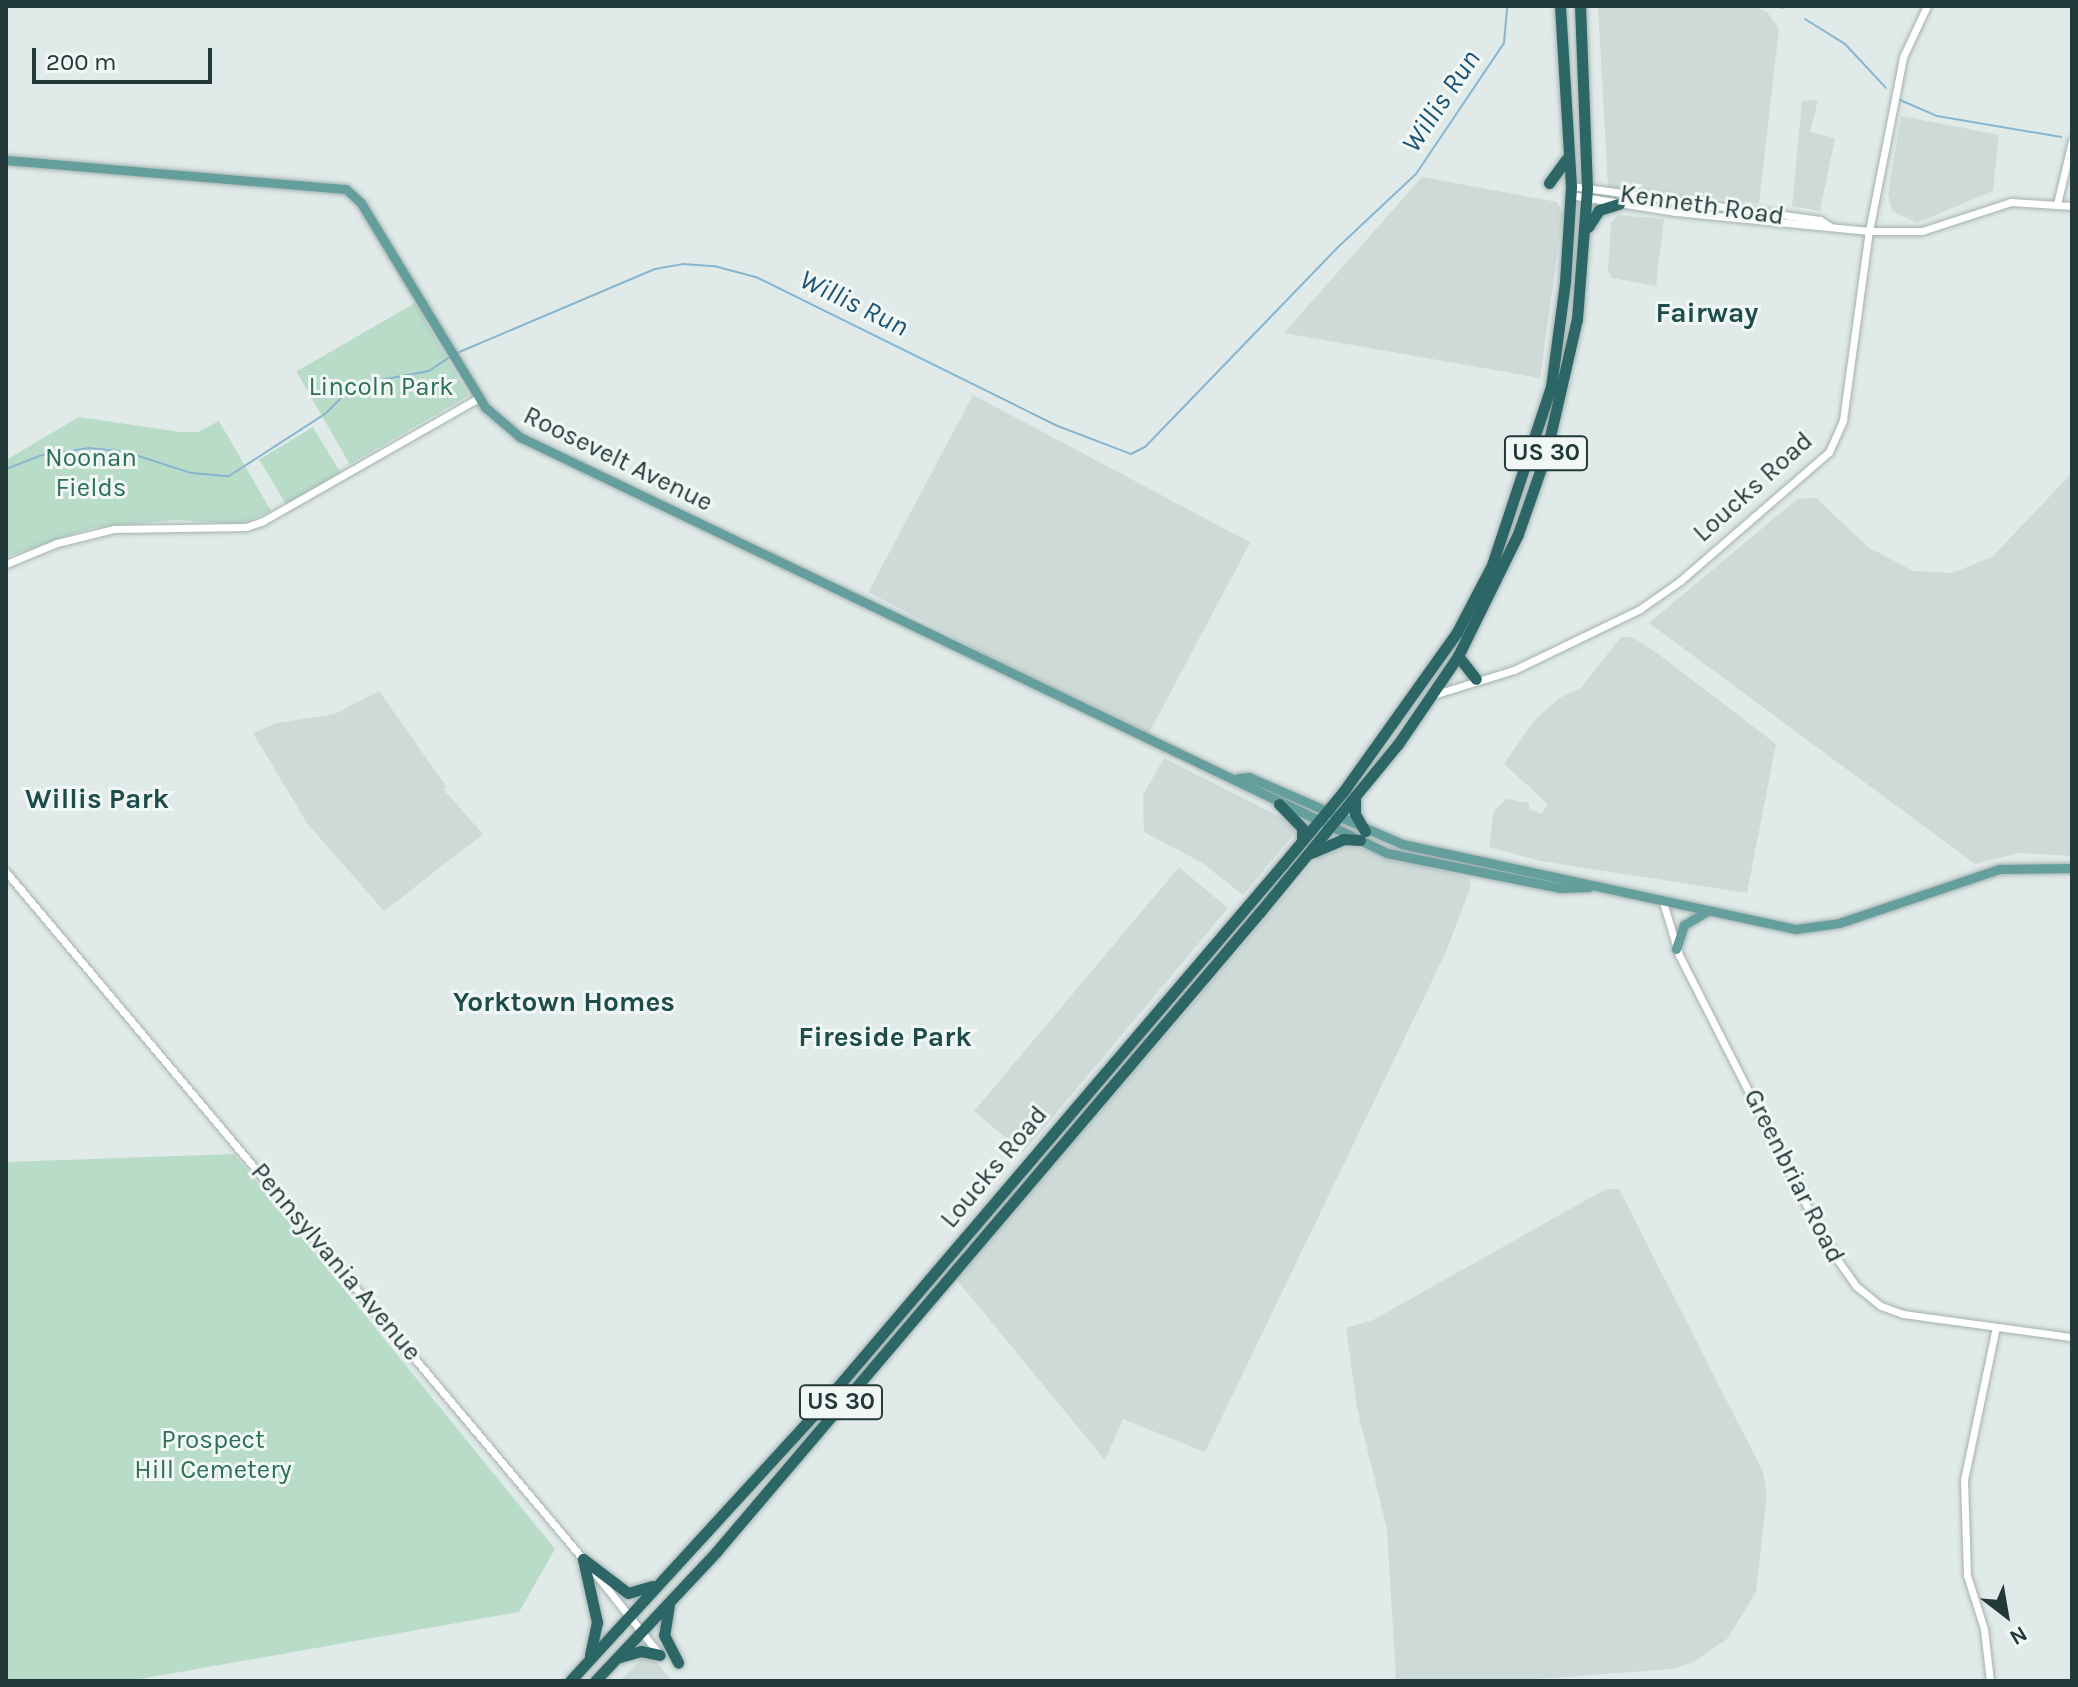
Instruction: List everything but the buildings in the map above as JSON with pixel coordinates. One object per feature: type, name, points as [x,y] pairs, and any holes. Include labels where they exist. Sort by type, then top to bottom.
[{"type":"highway","name":"US 30","points":[[1436,667],[1492,565],[1551,387],[1570,190],[1560,6]]},
{"type":"highway","name":"US 30","points":[[1433,695],[1458,656],[1518,534],[1546,454],[1577,319],[1587,193],[1580,6]]},
{"type":"highway","points":[[1549,183],[1562,171],[1568,155]]},
{"type":"highway","points":[[1586,231],[1599,210],[1619,204]]},
{"type":"highway","points":[[1458,656],[1476,679]]},
{"type":"highway","name":"Loucks Road","points":[[595,1681],[670,1601],[1307,855],[1327,820],[1436,667]]},
{"type":"highway","name":"Loucks Road","points":[[570,1681],[817,1411],[1302,841],[1355,796],[1433,695]]},
{"type":"highway","points":[[1307,855],[1362,835],[1355,814],[1355,796]]},
{"type":"highway","points":[[1279,804],[1302,828],[1302,841]]},
{"type":"highway","points":[[583,1559],[633,1594],[646,1591],[674,1568]]},
{"type":"highway","points":[[583,1559],[597,1622],[587,1662]]},
{"type":"highway","points":[[670,1601],[664,1635],[678,1663]]},
{"type":"highway","points":[[615,1659],[641,1651],[660,1655]]},
{"type":"main road","name":"Roosevelt Avenue","points":[[6,160],[346,189],[361,203],[479,398],[498,423],[520,437],[667,511],[1238,778],[1247,789],[1362,835],[1551,874],[1589,887],[1784,928],[1822,927],[1999,869],[2072,868]]},
{"type":"main road","name":"Roosevelt Avenue","points":[[1238,778],[1249,777],[1327,820]]},
{"type":"main road","name":"Roosevelt Avenue","points":[[1362,835],[1387,853],[1560,888],[1589,887]]},
{"type":"main road","points":[[1478,872],[1488,867],[1551,874]]},
{"type":"main road","points":[[1676,949],[1684,925],[1707,911]]},
{"type":"street","name":"Loucks Road","points":[[1433,695],[1476,679],[1514,670],[1574,644],[1640,609],[1817,466],[1843,420],[1869,231],[1903,57],[1927,6]]},
{"type":"street","points":[[2057,204],[2072,141]]},
{"type":"street","name":"Kenneth Road","points":[[1570,190],[1820,220],[1831,227]]},
{"type":"street","name":"Kenneth Road","points":[[1587,193],[1619,204],[1761,222],[1869,231],[1922,231],[2011,202],[2072,206]]},
{"type":"street","points":[[1761,222],[1780,215]]},
{"type":"street","points":[[6,564],[57,543],[114,529],[246,527],[263,521],[479,398]]},
{"type":"street","name":"Pennsylvania Avenue","points":[[6,872],[643,1629],[660,1655]]},
{"type":"street","name":"Greenbriar Road","points":[[1663,902],[1676,949],[1831,1252],[1849,1278],[1872,1300],[1894,1311],[2072,1337]]},
{"type":"street","points":[[1990,1681],[1984,1629],[1967,1575],[1964,1480],[1996,1327]]},
{"type":"shaded area","points":[[1598,6],[1754,6],[1767,12],[1779,29],[1759,203],[1608,187]]},
{"type":"shaded area","points":[[1818,100],[1810,132],[1835,138],[1820,211],[1792,206],[1802,101]]},
{"type":"shaded area","points":[[1901,116],[1999,135],[1993,191],[1917,223],[1892,211],[1888,194]]},
{"type":"shaded area","points":[[1422,177],[1557,202],[1563,213],[1540,378],[1284,333]]},
{"type":"shaded area","points":[[1618,215],[1664,219],[1656,286],[1612,278],[1608,271],[1611,223]]},
{"type":"shaded area","points":[[973,395],[1250,542],[1146,739],[868,592]]},
{"type":"shaded area","points":[[2072,473],[2072,856],[2019,853],[1975,864],[1649,623],[1797,499],[1816,498],[1868,547],[1913,571],[1952,573],[1992,557]]},
{"type":"shaded area","points":[[1621,637],[1632,637],[1657,653],[1776,744],[1747,893],[1540,861],[1489,847],[1494,810],[1507,799],[1529,803],[1529,809],[1541,814],[1548,804],[1504,764],[1533,722],[1559,698],[1580,689]]},
{"type":"shaded area","points":[[379,691],[446,786],[443,789],[483,834],[384,911],[307,823],[253,733],[277,723],[335,714]]},
{"type":"shaded area","points":[[1164,758],[1292,823],[1294,834],[1243,895],[1201,862],[1144,832],[1143,795]]},
{"type":"shaded area","points":[[1346,844],[1469,878],[1471,886],[1445,954],[1205,1452],[1123,1419],[1105,1460],[956,1279],[1323,851]]},
{"type":"shaded area","points":[[1179,867],[1228,908],[1023,1153],[974,1111]]},
{"type":"shaded area","points":[[1606,1189],[1619,1189],[1763,1472],[1767,1495],[1756,1592],[1727,1639],[1693,1662],[1672,1669],[1509,1681],[1396,1681],[1387,1529],[1357,1408],[1346,1328],[1373,1320]]},
{"type":"shaded area","points":[[648,1652],[672,1681],[620,1681]]},
{"type":"green space","name":"Lincoln Park","points":[[415,303],[468,396],[350,464],[296,372]]},
{"type":"green space","name":"Noonan Fields","points":[[79,417],[180,432],[198,432],[219,421],[271,511],[242,524],[178,520],[91,528],[6,557],[6,460]]},
{"type":"green space","points":[[313,427],[341,474],[287,507],[259,459]]},
{"type":"green space","name":"Prospect Hill Cemetery","points":[[234,1154],[555,1549],[519,1612],[129,1681],[6,1681],[6,1162]]},
{"type":"waterway","name":"Willis Run","points":[[457,353],[655,269],[683,264],[714,266],[756,277],[1055,425],[1131,454],[1145,447],[1336,249],[1416,174],[1504,43],[1507,6]]},
{"type":"waterway","points":[[1779,6],[1783,8]]},
{"type":"waterway","points":[[1805,19],[1845,44],[1886,88]]},
{"type":"waterway","points":[[1900,100],[1937,116],[2061,137]]},
{"type":"waterway","name":"Willis Run","points":[[6,469],[43,455],[89,448],[126,452],[191,473],[229,476],[325,414],[354,385],[429,371],[451,356]]},
{"type":"district","name":"Fairway","points":[[1707,313]]},
{"type":"district","name":"Willis Park","points":[[97,799]]},
{"type":"district","name":"Yorktown Homes","points":[[564,1002]]},
{"type":"district","name":"Fireside Park","points":[[885,1037]]}]
